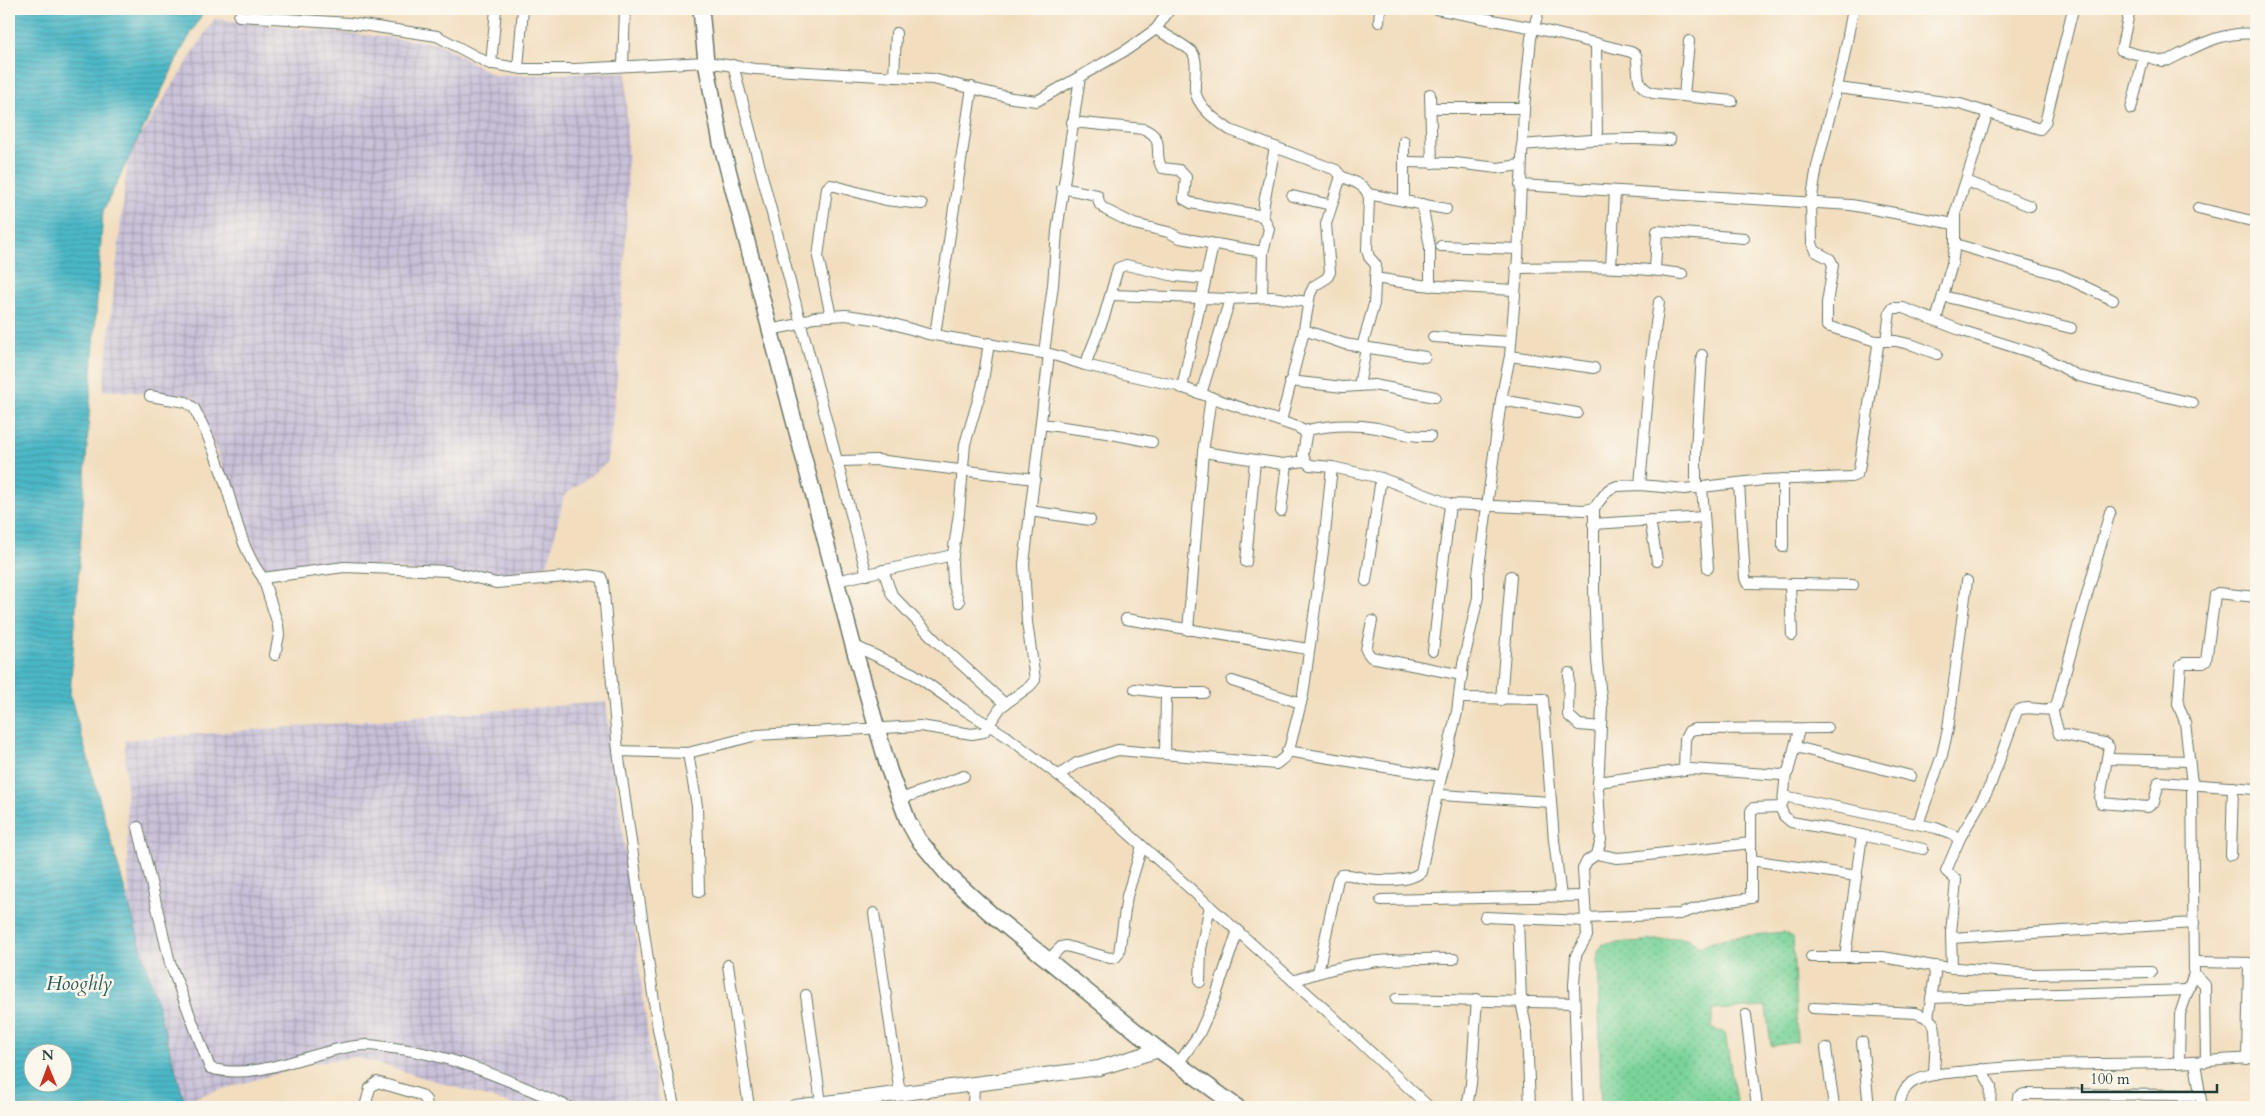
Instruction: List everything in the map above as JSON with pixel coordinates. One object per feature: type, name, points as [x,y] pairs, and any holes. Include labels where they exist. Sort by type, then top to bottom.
[{"type":"main road","points":[[701,9],[706,62],[721,143],[853,645],[898,800],[918,839],[948,875],[1048,960],[1159,1050],[1237,1107]]},
{"type":"street","points":[[492,64],[496,9]]},
{"type":"street","points":[[518,68],[523,9]]},
{"type":"street","points":[[622,65],[625,9]]},
{"type":"street","points":[[240,16],[349,23],[437,36],[492,64],[518,68],[575,69],[706,62],[755,70],[932,79],[1012,98],[1037,101],[1128,49],[1156,29],[1170,9]]},
{"type":"street","points":[[1379,22],[1380,9]]},
{"type":"street","points":[[1436,9],[1534,28],[1631,52],[1636,55],[1639,81],[1644,90],[1653,93],[1732,101]]},
{"type":"street","points":[[1318,972],[1338,879],[1341,875],[1346,874],[1382,880],[1408,878],[1422,872],[1440,776],[1459,698],[1478,598],[1478,575],[1501,400],[1512,342],[1524,108],[1531,38],[1539,9]]},
{"type":"street","points":[[1853,9],[1838,88],[1817,166],[1811,203],[1812,243],[1815,250],[1830,260],[1833,265],[1827,303],[1827,326],[1881,341],[1914,345],[1937,354]]},
{"type":"street","points":[[1838,88],[1952,103],[1988,112],[2037,128],[2044,126],[2074,9]]},
{"type":"street","points":[[2130,9],[2120,49],[2166,61],[2219,37],[2241,33],[2256,34]]},
{"type":"street","points":[[1156,29],[1192,52],[1195,60],[1195,92],[1216,120],[1230,130],[1336,170],[1341,176],[1364,187],[1368,194],[1368,250],[1369,257],[1376,265],[1374,304],[1364,348],[1359,386]]},
{"type":"street","points":[[894,77],[896,33]]},
{"type":"street","points":[[1684,96],[1688,41]]},
{"type":"street","points":[[1596,43],[1597,139]]},
{"type":"street","points":[[2131,109],[2144,56]]},
{"type":"street","points":[[733,65],[763,185],[839,461],[867,575]]},
{"type":"street","points":[[618,751],[688,753],[758,735],[920,726],[980,734],[984,732],[1005,704],[1030,686],[1035,680],[1027,622],[1024,564],[1041,424],[1062,188],[1080,77]]},
{"type":"street","points":[[935,335],[972,87]]},
{"type":"street","points":[[1430,94],[1432,163]]},
{"type":"street","points":[[1431,108],[1524,108]]},
{"type":"street","points":[[1936,320],[1955,244],[1954,224],[1988,112]]},
{"type":"street","points":[[1072,122],[1144,129],[1152,132],[1158,140],[1162,168],[1179,170],[1186,177],[1184,198],[1191,203],[1262,216]]},
{"type":"street","points":[[1522,145],[1597,139],[1641,138],[1670,140]]},
{"type":"street","points":[[1404,140],[1404,201]]},
{"type":"street","points":[[1262,297],[1263,252],[1266,250],[1269,228],[1262,216],[1275,147]]},
{"type":"street","points":[[1405,162],[1455,163],[1498,168],[1521,165]]},
{"type":"street","points":[[1281,421],[1290,381],[1296,366],[1308,302],[1314,286],[1322,283],[1330,272],[1326,224],[1341,176]]},
{"type":"street","points":[[1966,182],[2030,206]]},
{"type":"street","points":[[831,316],[818,257],[827,188],[830,185],[886,200],[922,204]]},
{"type":"street","points":[[1520,185],[1851,205],[1954,224]]},
{"type":"street","points":[[1062,188],[1096,195],[1100,205],[1106,210],[1134,224],[1168,232],[1180,238],[1263,252]]},
{"type":"street","points":[[1611,267],[1615,191]]},
{"type":"street","points":[[1368,194],[1446,209]]},
{"type":"street","points":[[1292,196],[1331,205]]},
{"type":"street","points":[[1422,204],[1430,247],[1430,286]]},
{"type":"street","points":[[2198,208],[2256,222]]},
{"type":"street","points":[[1655,270],[1657,231],[1744,238]]},
{"type":"street","points":[[1955,244],[2060,275],[2113,300]]},
{"type":"street","points":[[1182,388],[1213,245]]},
{"type":"street","points":[[1441,246],[1518,249]]},
{"type":"street","points":[[1085,365],[1111,296],[1118,268],[1126,265],[1175,276],[1205,279]]},
{"type":"street","points":[[1516,268],[1611,267],[1682,274]]},
{"type":"street","points":[[1375,278],[1430,286],[1514,290]]},
{"type":"street","points":[[1111,296],[1230,299],[1262,297],[1308,302]]},
{"type":"street","points":[[1943,296],[2071,328]]},
{"type":"street","points":[[1201,394],[1230,299]]},
{"type":"street","points":[[1640,485],[1651,360],[1659,302]]},
{"type":"street","points":[[1578,1107],[1574,1003],[1576,954],[1587,936],[1583,896],[1584,864],[1597,854],[1601,840],[1598,782],[1601,727],[1600,678],[1597,661],[1593,524],[1594,508],[1608,490],[1617,486],[1640,485],[1684,489],[1783,479],[1851,478],[1856,475],[1859,470],[1878,346],[1893,308],[1903,308],[2042,356],[2078,376],[2193,403]]},
{"type":"street","points":[[769,330],[814,317],[846,315],[880,320],[935,335],[1047,353],[1085,365],[1182,388],[1281,421],[1304,431],[1335,424],[1375,428],[1409,436],[1430,436]]},
{"type":"street","points":[[1304,330],[1345,344],[1425,357]]},
{"type":"street","points":[[1433,337],[1512,342]]},
{"type":"street","points":[[959,602],[953,583],[953,555],[967,431],[982,387],[989,343]]},
{"type":"street","points":[[1510,356],[1594,368]]},
{"type":"street","points":[[1702,356],[1696,449],[1708,568]]},
{"type":"street","points":[[1290,381],[1344,387],[1374,385],[1435,397]]},
{"type":"street","points":[[150,396],[186,402],[194,408],[221,469],[234,514],[253,565],[263,578],[278,625],[279,634],[275,655]]},
{"type":"street","points":[[1188,630],[1203,452],[1211,397]]},
{"type":"street","points":[[1501,400],[1577,413]]},
{"type":"street","points":[[1041,424],[1107,432],[1152,442]]},
{"type":"street","points":[[1304,431],[1306,436],[1303,454],[1310,465],[1332,467],[1381,478],[1450,504],[1585,510],[1594,508]]},
{"type":"street","points":[[1203,452],[1287,464],[1306,461]]},
{"type":"street","points":[[839,461],[876,460],[1035,479]]},
{"type":"street","points":[[1246,562],[1255,460]]},
{"type":"street","points":[[1281,511],[1287,464]]},
{"type":"street","points":[[1059,775],[1077,763],[1108,751],[1127,750],[1276,764],[1285,757],[1301,703],[1324,544],[1332,467]]},
{"type":"street","points":[[1366,581],[1381,478]]},
{"type":"street","points":[[1783,479],[1783,547]]},
{"type":"street","points":[[1739,483],[1745,578],[1747,582],[1752,584],[1853,585]]},
{"type":"street","points":[[1433,651],[1450,504]]},
{"type":"street","points":[[1030,511],[1090,520]]},
{"type":"street","points":[[1952,968],[1951,938],[1956,880],[1946,872],[1960,838],[1990,786],[2017,712],[2025,708],[2052,709],[2056,706],[2110,512]]},
{"type":"street","points":[[1593,524],[1704,517]]},
{"type":"street","points":[[1650,520],[1656,561]]},
{"type":"street","points":[[836,581],[953,555]]},
{"type":"street","points":[[263,578],[336,567],[448,572],[496,583],[588,575],[601,578],[603,582],[618,751],[658,1030],[674,1107]]},
{"type":"street","points":[[883,570],[892,596],[1005,704]]},
{"type":"street","points":[[1500,700],[1511,576]]},
{"type":"street","points":[[1918,824],[1947,738],[1967,581]]},
{"type":"street","points":[[1790,584],[1792,635]]},
{"type":"street","points":[[2179,1063],[2180,1014],[2194,967],[2192,784],[2185,722],[2178,701],[2181,665],[2184,663],[2203,663],[2206,661],[2215,595],[2218,593],[2256,597]]},
{"type":"street","points":[[1126,620],[1308,649]]},
{"type":"street","points":[[1372,621],[1366,650],[1370,657],[1462,675]]},
{"type":"street","points":[[853,645],[914,674],[1059,775],[1238,930],[1429,1107]]},
{"type":"street","points":[[1569,673],[1568,715],[1579,725],[1601,727]]},
{"type":"street","points":[[1232,681],[1301,703]]},
{"type":"street","points":[[1135,689],[1166,693],[1204,693]]},
{"type":"street","points":[[1165,754],[1166,693]]},
{"type":"street","points":[[1459,698],[1543,700],[1561,897]]},
{"type":"street","points":[[2052,709],[2059,734],[2104,743],[2109,747],[2100,798],[2101,803],[2148,807],[2154,802],[2159,782],[2256,789]]},
{"type":"street","points":[[1684,770],[1685,739],[1689,731],[1695,729],[1799,730],[1827,728]]},
{"type":"street","points":[[1799,730],[1792,764],[1786,773],[1784,796],[1780,807],[1784,816],[1791,822],[1923,849]]},
{"type":"street","points":[[1796,746],[1911,776]]},
{"type":"street","points":[[1287,751],[1440,776]]},
{"type":"street","points":[[688,753],[697,806],[699,892]]},
{"type":"street","points":[[2108,759],[2189,761]]},
{"type":"street","points":[[1598,782],[1684,770],[1709,769],[1782,775],[1786,773]]},
{"type":"street","points":[[898,800],[964,776]]},
{"type":"street","points":[[2231,855],[2233,787]]},
{"type":"street","points":[[1438,790],[1441,795],[1551,802]]},
{"type":"street","points":[[1784,796],[1936,828],[1960,838]]},
{"type":"street","points":[[1485,916],[1518,919],[1585,919],[1680,914],[1716,903],[1746,900],[1751,898],[1752,895],[1751,812],[1753,808],[1780,807]]},
{"type":"street","points":[[138,826],[170,963],[210,1068],[233,1073],[367,1045],[414,1051],[451,1061],[482,1071],[569,1107]]},
{"type":"street","points":[[1845,956],[1862,835]]},
{"type":"street","points":[[1597,854],[1618,858],[1631,858],[1751,843]]},
{"type":"street","points":[[1048,960],[1061,947],[1066,946],[1110,958],[1119,953],[1127,896],[1142,846]]},
{"type":"street","points":[[1752,860],[1857,876]]},
{"type":"street","points":[[1381,900],[1583,896]]},
{"type":"street","points":[[1200,982],[1200,956],[1210,906]]},
{"type":"street","points":[[874,913],[900,1094]]},
{"type":"street","points":[[1518,919],[1521,1001],[1527,1032],[1530,1107]]},
{"type":"street","points":[[1951,938],[2194,923]]},
{"type":"street","points":[[1178,1064],[1199,1034],[1214,1001],[1238,930]]},
{"type":"street","points":[[1811,957],[1883,957],[1933,966],[2031,974],[2151,972]]},
{"type":"street","points":[[1293,981],[1347,964],[1404,958],[1454,959]]},
{"type":"street","points":[[1899,1107],[1906,1087],[1922,1078],[1934,1075],[2062,1065],[2179,1063],[2252,1059],[2253,963],[2194,967]]},
{"type":"street","points":[[728,965],[749,1107]]},
{"type":"street","points":[[1928,1018],[1935,974],[1933,966]]},
{"type":"street","points":[[2194,967],[2205,984],[2200,1062],[2202,1107]]},
{"type":"street","points":[[1931,998],[2188,990]]},
{"type":"street","points":[[806,995],[821,1103]]},
{"type":"street","points":[[1396,998],[1574,1003]]},
{"type":"street","points":[[1467,1107],[1471,1084],[1477,999]]},
{"type":"street","points":[[1813,1008],[1916,1013],[1928,1018],[1934,1024],[1935,1032],[1934,1075]]},
{"type":"street","points":[[1746,1015],[1757,1107]]},
{"type":"street","points":[[1862,1042],[1869,1107]]},
{"type":"street","points":[[1826,1048],[1834,1107]]},
{"type":"street","points":[[795,1107],[1099,1068],[1159,1050]]},
{"type":"street","points":[[1981,1070],[1991,1086],[1990,1107]]},
{"type":"street","points":[[365,1107],[372,1085],[381,1082],[421,1095],[426,1100],[427,1107]]},
{"type":"street","points":[[974,1083],[974,1107]]},
{"type":"street","points":[[2017,1107],[2018,1097],[2024,1094],[2200,1095]]},
{"type":"shaded area","points":[[214,19],[438,43],[495,76],[626,72],[628,192],[619,358],[608,462],[564,496],[548,564],[482,580],[377,566],[265,573],[194,396],[103,390],[128,157]]},
{"type":"shaded area","points":[[606,702],[651,1061],[661,1107],[520,1107],[356,1057],[313,1063],[178,1102],[130,945],[125,740]]},
{"type":"green space","points":[[1784,932],[1793,938],[1797,1042],[1771,1046],[1766,1007],[1712,1010],[1712,1029],[1725,1033],[1737,1107],[1601,1107],[1598,952],[1603,944],[1681,938],[1690,940],[1699,947],[1725,938]]},
{"type":"water","name":"Hooghly","points":[[9,9],[205,9],[181,51],[103,211],[70,695],[186,1107],[9,1107]]}]
